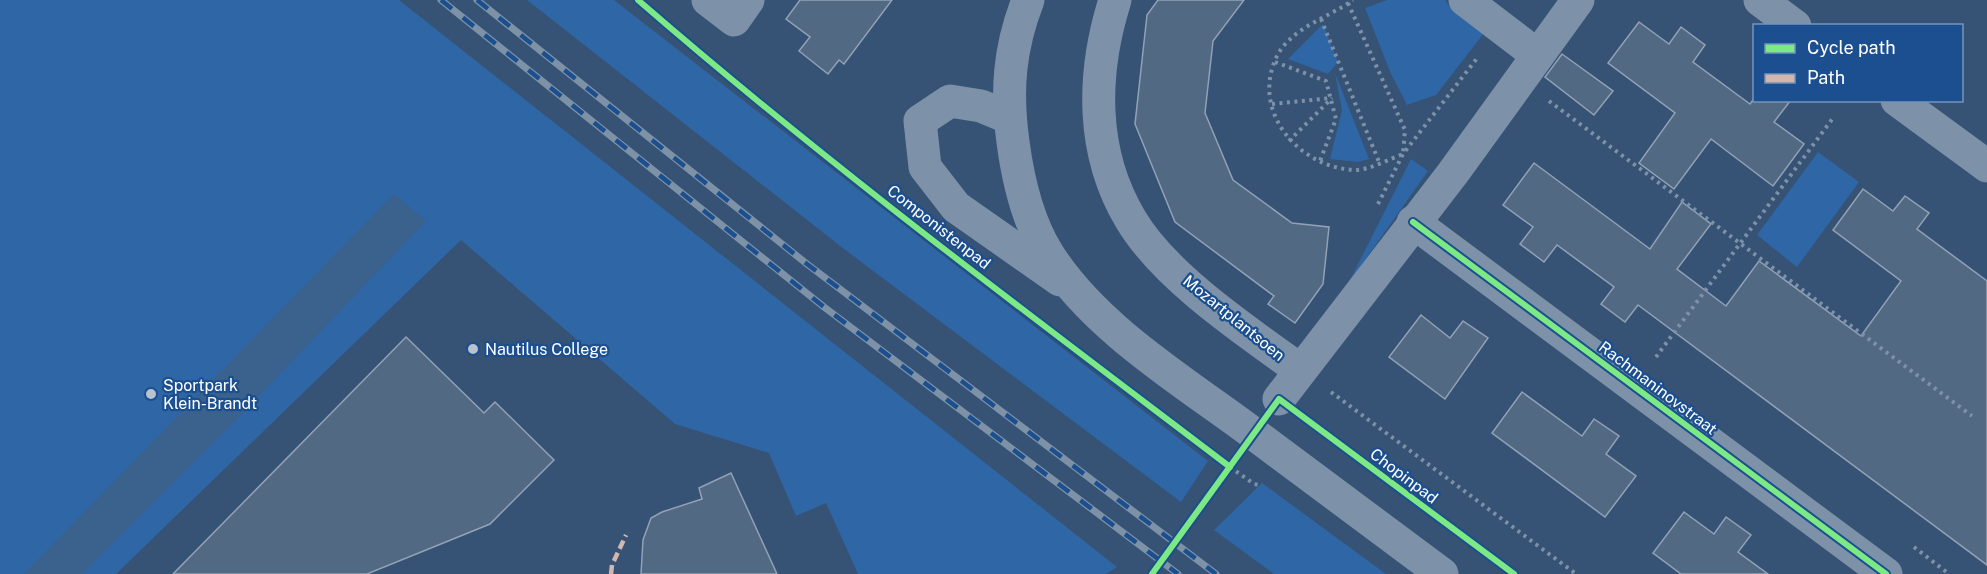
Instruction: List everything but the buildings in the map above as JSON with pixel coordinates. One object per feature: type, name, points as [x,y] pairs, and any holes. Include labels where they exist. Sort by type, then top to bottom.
[{"type":"street","points":[[708,0],[734,20],[748,0]]},
{"type":"street","points":[[1028,0],[1018,25],[1008,80],[1010,118],[1017,168],[1029,213],[1048,253],[1076,292]]},
{"type":"street","name":"Mozartplantsoen","points":[[1114,0],[1099,62],[1098,121],[1106,164],[1131,220],[1162,258],[1199,293],[1300,370]]},
{"type":"street","points":[[1465,0],[1528,67]]},
{"type":"street","name":"Mozartplantsoen","points":[[1279,399],[1413,222],[1453,173],[1578,0]]},
{"type":"street","points":[[1760,0],[1792,24]]},
{"type":"street","points":[[1010,118],[981,106],[950,101],[920,121],[925,167],[956,207],[1076,292],[1132,342],[1442,574]]},
{"type":"street","points":[[1901,102],[1987,166]]},
{"type":"street","name":"Rachmaninovstraat","points":[[1413,222],[1886,574]]},
{"type":"path","points":[[1348,3],[1405,130],[1403,154],[1357,170],[1330,166],[1289,141],[1276,122],[1270,85],[1275,62],[1291,39],[1321,18],[1353,0]]},
{"type":"path","points":[[1321,18],[1379,162]]},
{"type":"path","points":[[1275,62],[1326,81],[1336,119],[1320,161]]},
{"type":"path","points":[[1528,67],[1742,243],[1971,416]]},
{"type":"path","points":[[1272,104],[1332,97]]},
{"type":"path","points":[[1289,141],[1332,97]]},
{"type":"path","points":[[1633,386],[1742,243],[1833,118]]},
{"type":"path","points":[[1300,370],[1576,574]]},
{"type":"path","points":[[1224,475],[1253,433]]},
{"type":"path","points":[[1220,460],[1254,484]]},
{"type":"shaded area","points":[[0,0],[399,0],[1117,567],[1106,574],[858,574],[826,503],[796,516],[769,453],[675,424],[461,240],[116,574],[0,574]]},
{"type":"shaded area","points":[[527,0],[614,0],[1208,461],[1181,502],[844,249]]},
{"type":"shaded area","points":[[1387,0],[1445,0],[1453,11],[1484,33],[1436,95],[1407,105],[1391,74],[1365,8]]},
{"type":"shaded area","points":[[1323,24],[1338,62],[1328,74],[1288,59]]},
{"type":"shaded area","points":[[1335,73],[1369,159],[1358,162],[1330,159],[1342,110]]},
{"type":"shaded area","points":[[1818,152],[1859,182],[1797,267],[1757,235]]},
{"type":"shaded area","points":[[1411,159],[1428,171],[1348,284]]},
{"type":"shaded area","points":[[394,194],[426,221],[232,424],[82,574],[24,574]]},
{"type":"shaded area","points":[[1262,483],[1386,574],[1274,574],[1214,530]]},
{"type":"railway","points":[[441,0],[824,307],[1178,574]]},
{"type":"railway","points":[[477,0],[807,264],[1216,574]]},
{"type":"marked path","points":[[611,574],[612,565],[626,535]]},
{"type":"cycle path","name":"Componistenpad","points":[[638,0],[856,180],[1230,467]]},
{"type":"cycle path","points":[[1413,222],[1886,574]]},
{"type":"cycle path","name":"Chopinpad","points":[[1152,574],[1279,399],[1514,574]]},
{"type":"place","name":"Nautilus College","points":[[473,349]]},
{"type":"place","name":"Sportpark Klein-Brandt","points":[[151,394]]}]
